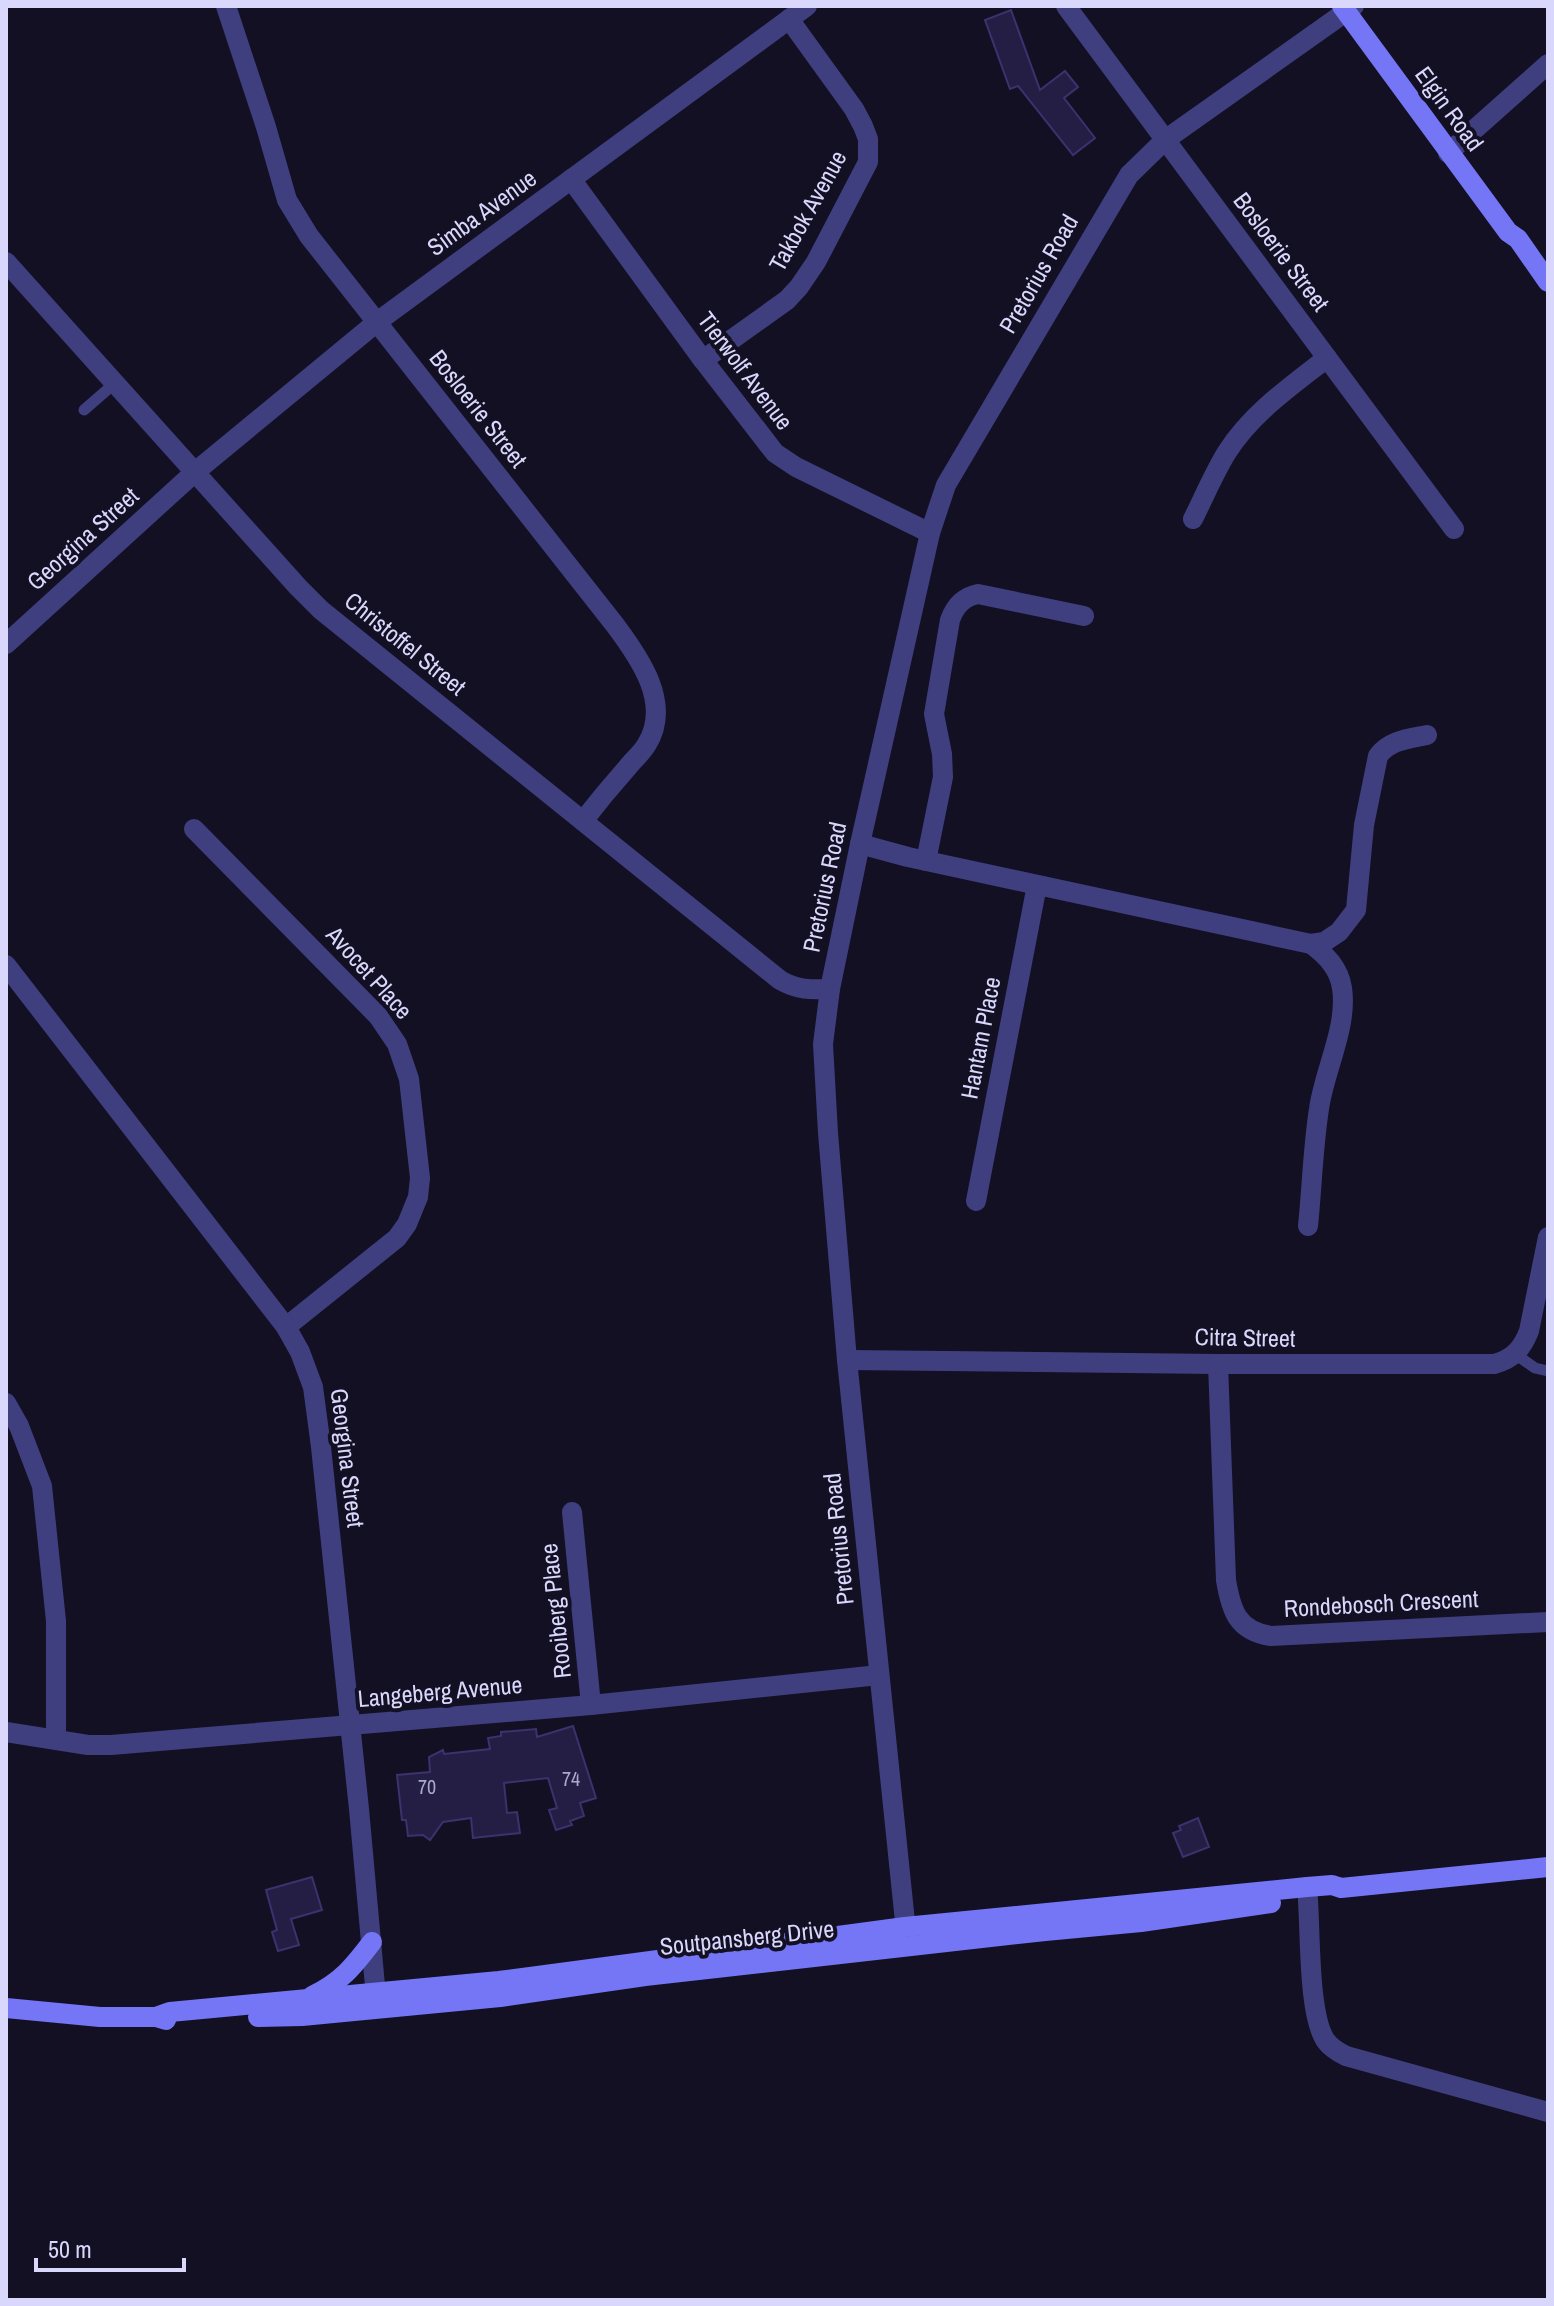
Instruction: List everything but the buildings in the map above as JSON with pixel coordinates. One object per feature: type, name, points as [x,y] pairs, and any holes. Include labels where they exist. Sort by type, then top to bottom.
[{"type":"street","name":"Bosloerie Street","points":[[226,6],[287,200],[309,236],[615,625],[649,677],[655,724],[647,744],[583,821]]},
{"type":"street","name":"Simba Avenue","points":[[195,472],[377,322],[807,6]]},
{"type":"street","name":"Bosloerie Street","points":[[1066,6],[1454,529]]},
{"type":"street","name":"Pretorius Road","points":[[907,1936],[847,1360],[823,1065],[824,1026],[830,989],[930,533],[946,485],[1118,192],[1142,160],[1165,140],[1350,8]]},
{"type":"street","name":"Elgin Road","points":[[1350,8],[1453,149],[1508,232],[1518,239],[1548,282]]},
{"type":"street","name":"Takbok Avenue","points":[[703,360],[787,300],[799,287],[816,262],[868,162],[868,139],[854,109],[789,19]]},
{"type":"street","points":[[1453,149],[1548,64]]},
{"type":"street","name":"Tierwolf Avenue","points":[[571,179],[769,447],[782,459],[930,533]]},
{"type":"street","name":"Christoffel Street","points":[[6,262],[321,610],[780,980],[807,991],[830,989]]},
{"type":"street","points":[[1193,519],[1226,453],[1241,432],[1276,398],[1327,358]]},
{"type":"street","name":"Georgina Street","points":[[6,644],[195,472]]},
{"type":"street","points":[[926,861],[943,777],[942,754],[934,721],[935,705],[954,610],[970,596],[978,594],[1084,616]]},
{"type":"street","points":[[860,844],[1311,944],[1324,942],[1339,932],[1356,910],[1364,825],[1378,756],[1394,742],[1427,735]]},
{"type":"street","name":"Avocet Place","points":[[194,829],[378,1016],[397,1044],[409,1079],[420,1178],[414,1210],[397,1238],[286,1327]]},
{"type":"street","name":"Hantam Place","points":[[976,1201],[1037,885]]},
{"type":"street","points":[[1308,1226],[1319,1109],[1343,1001],[1339,975],[1324,954],[1311,944]]},
{"type":"street","name":"Georgina Street","points":[[6,965],[286,1327],[300,1352],[313,1387],[351,1726],[376,2001]]},
{"type":"street","points":[[1515,1354],[1524,1345],[1529,1331],[1548,1237]]},
{"type":"street","name":"Citra Street","points":[[847,1360],[1476,1365],[1505,1361],[1515,1354]]},
{"type":"street","name":"Rondebosch Crescent","points":[[1218,1364],[1226,1580],[1233,1609],[1248,1629],[1271,1636],[1548,1622]]},
{"type":"street","points":[[6,1403],[19,1426],[42,1486],[56,1621],[56,1739]]},
{"type":"street","name":"Rooiberg Place","points":[[572,1512],[591,1705]]},
{"type":"street","name":"Langeberg Avenue","points":[[6,1732],[88,1745],[111,1745],[591,1705],[879,1675]]},
{"type":"street","name":"Soutpansberg Drive","points":[[156,2017],[164,2012],[301,2001],[500,1997],[907,1936],[1045,1931],[1106,1917],[1308,1892],[1333,1893],[1341,1888],[1548,1867]]},
{"type":"street","points":[[1308,1892],[1310,1956],[1317,2021],[1334,2050],[1346,2056],[1548,2112]]},
{"type":"street","points":[[301,2001],[343,1977],[372,1942]]},
{"type":"street","name":"Soutpansberg Drive","points":[[6,2008],[171,2020],[302,2016],[376,2001]]},
{"type":"lane","points":[[84,410],[115,383]]},
{"type":"lane","points":[[1515,1354],[1535,1368],[1548,1371]]}]
